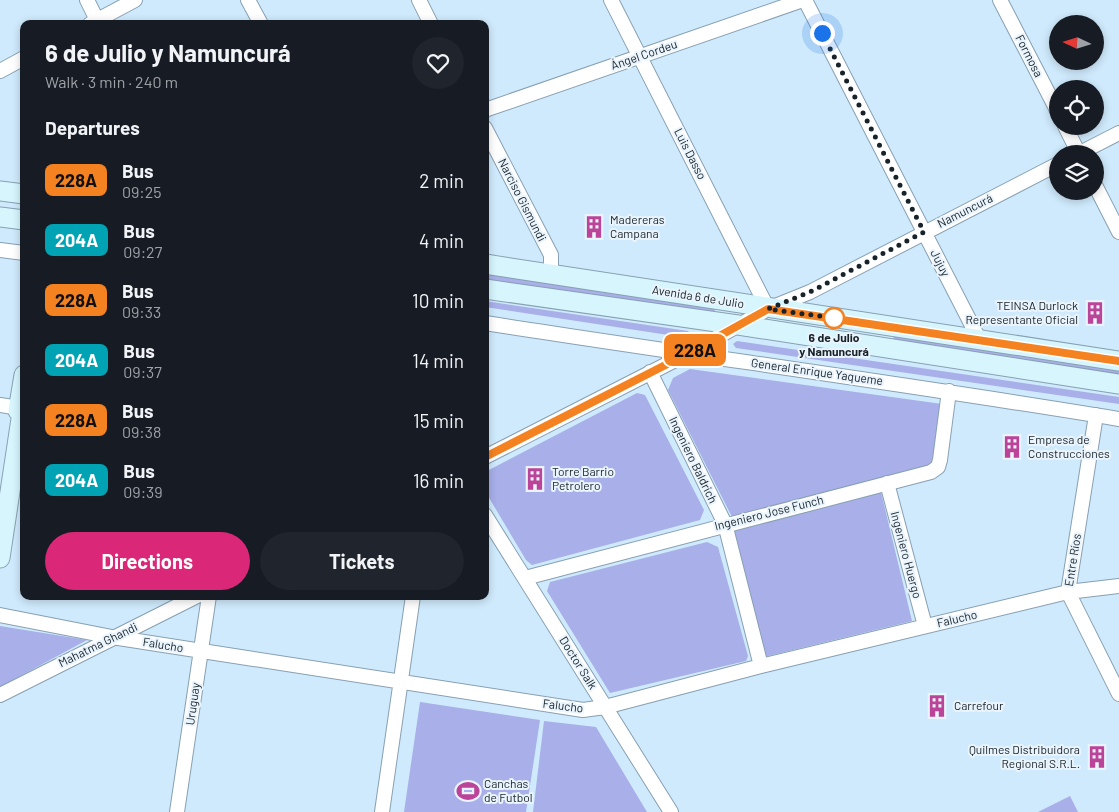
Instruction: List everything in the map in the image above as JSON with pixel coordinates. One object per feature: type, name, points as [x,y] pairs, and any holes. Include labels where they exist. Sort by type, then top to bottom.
[{"type":"main road","points":[[0,190],[20,193]]},
{"type":"main road","points":[[0,217],[20,220]]},
{"type":"main road","name":"Avenida 6 de Julio","points":[[489,265],[768,309],[1119,361]]},
{"type":"main road","name":"Avenida 6 de Julio","points":[[489,290],[738,325],[1119,384]]},
{"type":"main road","points":[[0,532],[20,410]]},
{"type":"main road","points":[[0,558],[20,411]]},
{"type":"street","points":[[87,0],[94,20]]},
{"type":"street","points":[[99,20],[135,0]]},
{"type":"street","points":[[248,0],[259,20]]},
{"type":"street","points":[[419,0],[429,20]]},
{"type":"street","name":"Luis Dasso","points":[[611,0],[768,309]]},
{"type":"street","name":"Ángel Cordeu","points":[[489,109],[804,0]]},
{"type":"street","name":"Jujuy","points":[[804,0],[979,339]]},
{"type":"street","name":"Formosa","points":[[1000,0],[1049,95]]},
{"type":"street","points":[[0,70],[20,60]]},
{"type":"street","points":[[1096,145],[1119,133]]},
{"type":"street","name":"Narciso Gismundi","points":[[489,136],[551,255],[551,274]]},
{"type":"street","name":"Namuncurá","points":[[687,354],[768,309],[810,292],[1049,169]]},
{"type":"street","points":[[0,190],[0,197]]},
{"type":"street","points":[[1103,200],[1119,232]]},
{"type":"street","points":[[0,250],[20,253]]},
{"type":"street","name":"General Enrique Yaqueme","points":[[489,324],[949,391],[1119,418]]},
{"type":"street","points":[[489,455],[687,354]]},
{"type":"street","name":"Ingeniero Baldrich","points":[[650,372],[725,524],[760,666]]},
{"type":"street","name":"Ingeniero Jose Funch","points":[[525,578],[725,524],[931,472],[938,467],[940,460],[949,391]]},
{"type":"street","points":[[0,405],[20,404]]},
{"type":"street","name":"Entre Ríos","points":[[1096,415],[1068,592],[1119,694]]},
{"type":"street","name":"Ingeniero Huergo","points":[[887,483],[925,626]]},
{"type":"street","name":"Doctor Salk","points":[[489,521],[671,812]]},
{"type":"street","name":"Falucho","points":[[0,615],[112,637],[583,710],[1068,592],[1119,586]]},
{"type":"street","name":"Mahatma Ghandi","points":[[0,695],[112,637],[190,600]]},
{"type":"street","name":"Uruguay","points":[[177,812],[208,600]]},
{"type":"street","points":[[382,812],[412,600]]},
{"type":"shaded area","points":[[489,275],[712,306],[715,310],[714,312],[489,281]]},
{"type":"shaded area","points":[[489,302],[688,331],[691,335],[688,338],[489,308]]},
{"type":"shaded area","points":[[894,336],[1119,369],[1119,376],[893,340]]},
{"type":"shaded area","points":[[737,341],[1119,397],[1119,404],[736,348],[733,344]]},
{"type":"shaded area","points":[[690,369],[942,404],[933,466],[732,517],[668,390],[673,378]]},
{"type":"shaded area","points":[[637,393],[645,395],[704,510],[700,520],[532,565],[526,560],[489,498],[489,470]]},
{"type":"shaded area","points":[[881,492],[912,621],[764,657],[733,529]]},
{"type":"shaded area","points":[[707,542],[718,547],[748,656],[746,661],[610,693],[547,591],[550,582]]},
{"type":"shaded area","points":[[0,626],[87,640],[0,687]]},
{"type":"shaded area","points":[[420,702],[540,720],[526,812],[404,812]]},
{"type":"shaded area","points":[[544,721],[596,727],[647,812],[533,812]]},
{"type":"shaded area","points":[[1070,796],[1078,812],[1038,812]]},
{"type":"bus line","name":"228A","points":[[489,455],[687,354],[768,309],[1119,361]]},
{"type":"place","name":"Madereras Campana","points":[[594,227]]},
{"type":"place","name":"TEINSA Durlock Representante Oficial","points":[[1095,313]]},
{"type":"place","name":"6 de Julio y Namuncurá","points":[[834,318]]},
{"type":"place","name":"Empresa de Construcciones","points":[[1012,447]]},
{"type":"place","name":"Torre Barrio Petrolero","points":[[535,479]]},
{"type":"place","name":"Carrefour","points":[[937,706]]},
{"type":"place","name":"Quilmes Distribuidora Regional S.R.L.","points":[[1097,757]]},
{"type":"place","name":"Canchas de Futbol","points":[[468,791]]},
{"type":"route","points":[[822,33],[924,232],[810,292],[768,309],[834,318]]}]
